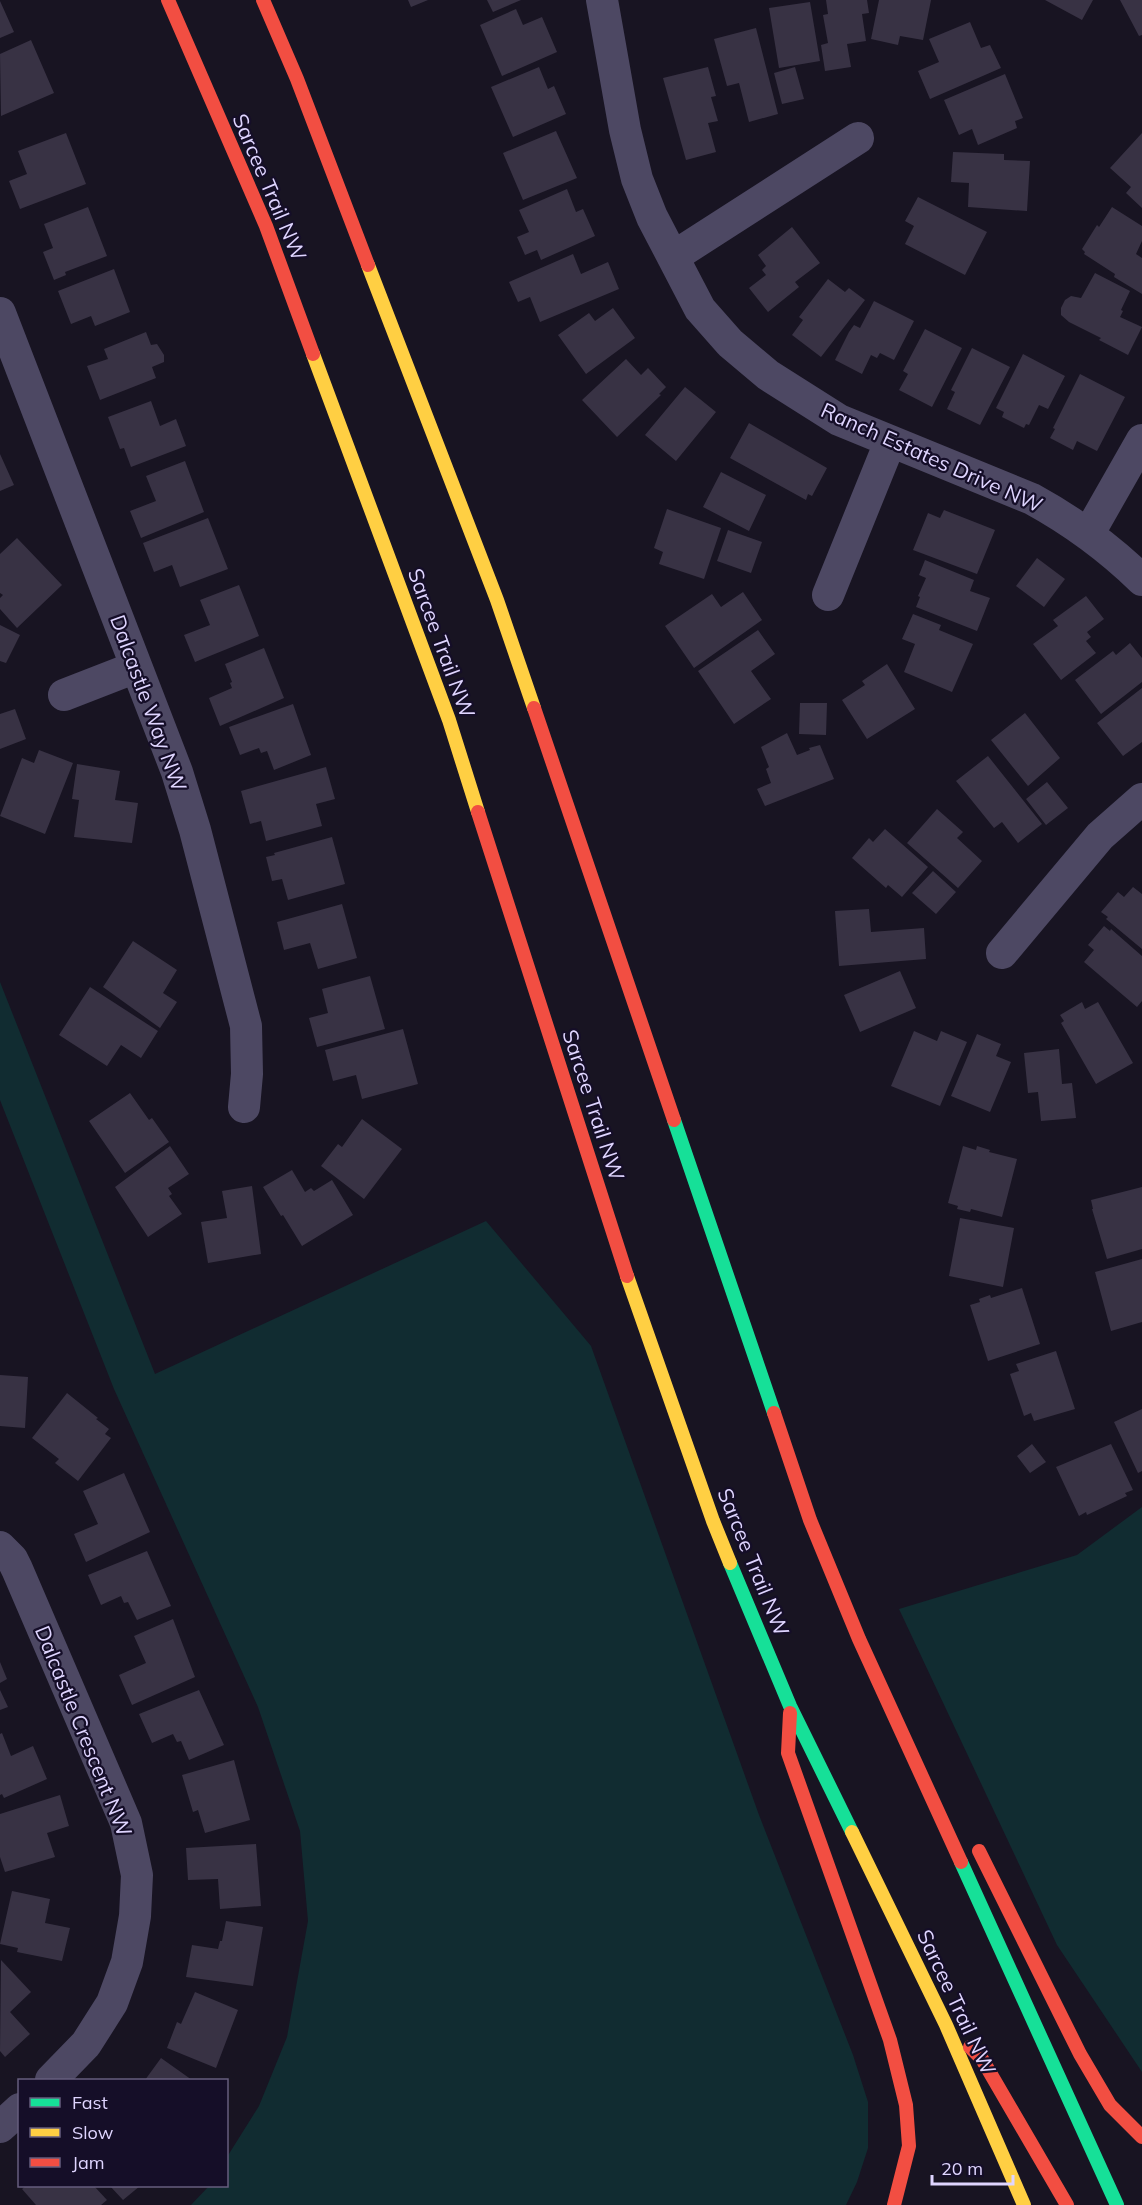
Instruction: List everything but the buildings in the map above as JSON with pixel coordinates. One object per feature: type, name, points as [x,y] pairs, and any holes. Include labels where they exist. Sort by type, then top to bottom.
[{"type":"main road","name":"Sarcee Trail NW","points":[[168,0],[266,226],[449,720],[629,1284],[713,1521],[790,1706],[946,2025],[1024,2205]]},
{"type":"main road","points":[[262,0],[297,79],[497,600],[810,1520],[859,1639],[1117,2205]]},
{"type":"main road","points":[[859,1639],[908,1712]]},
{"type":"main road","points":[[790,1706],[788,1753],[890,2040],[906,2105],[909,2146],[894,2205]]},
{"type":"main road","points":[[971,1836],[1080,2054],[1110,2105],[1142,2137]]},
{"type":"main road","points":[[946,2025],[982,2059],[1067,2205]]},
{"type":"street","name":"Ranch Estates Drive NW","points":[[602,0],[625,130],[637,178],[652,217],[700,309],[730,343],[768,375],[839,420],[1032,499],[1089,533],[1142,580]]},
{"type":"street","points":[[673,257],[858,138]]},
{"type":"street","name":"Dalcastle Way NW","points":[[0,313],[6,346],[136,667],[186,801],[246,1026],[247,1074],[244,1107]]},
{"type":"street","points":[[1089,533],[1142,440]]},
{"type":"street","points":[[828,594],[890,442]]},
{"type":"street","points":[[64,695],[136,667]]},
{"type":"street","points":[[1002,953],[1100,836],[1142,799]]},
{"type":"street","name":"Dalcastle Crescent NW","points":[[0,1547],[12,1559],[17,1569],[108,1777],[126,1823],[137,1875],[135,1916],[127,1962],[112,2003],[86,2044],[52,2079]]},
{"type":"street","points":[[0,2127],[18,2111]]},
{"type":"green space","points":[[0,982],[155,1374],[486,1221],[591,1346],[759,1815],[853,2055],[868,2102],[868,2148],[857,2182],[846,2205],[191,2205],[208,2187],[228,2187],[228,2155],[259,2106],[287,2037],[308,1921],[300,1831],[258,1707],[114,1389],[0,1100]]},
{"type":"green space","points":[[1142,1507],[1142,2072],[1057,1945],[899,1609],[1077,1555]]},
{"type":"traffic: fast","points":[[674,1120],[774,1413]]},
{"type":"traffic: fast","points":[[730,1563],[790,1706],[852,1832]]},
{"type":"traffic: fast","points":[[961,1862],[1117,2205]]},
{"type":"traffic: slow","points":[[368,265],[497,600],[534,708]]},
{"type":"traffic: slow","points":[[313,354],[449,720],[478,812]]},
{"type":"traffic: slow","points":[[627,1276],[713,1521],[730,1563]]},
{"type":"traffic: slow","points":[[852,1832],[946,2025],[1024,2205]]},
{"type":"traffic: jam","points":[[168,0],[266,226],[313,354]]},
{"type":"traffic: jam","points":[[263,0],[297,79],[368,265]]},
{"type":"traffic: jam","points":[[534,708],[674,1120]]},
{"type":"traffic: jam","points":[[478,812],[627,1276]]},
{"type":"traffic: jam","points":[[774,1413],[810,1520],[859,1639],[961,1862]]},
{"type":"traffic: jam","points":[[790,1713],[788,1753],[890,2040],[906,2105],[909,2146],[894,2205]]},
{"type":"traffic: jam","points":[[979,1851],[1080,2054],[1110,2105],[1142,2137]]},
{"type":"traffic: jam","points":[[970,2047],[982,2059],[1067,2205]]}]
